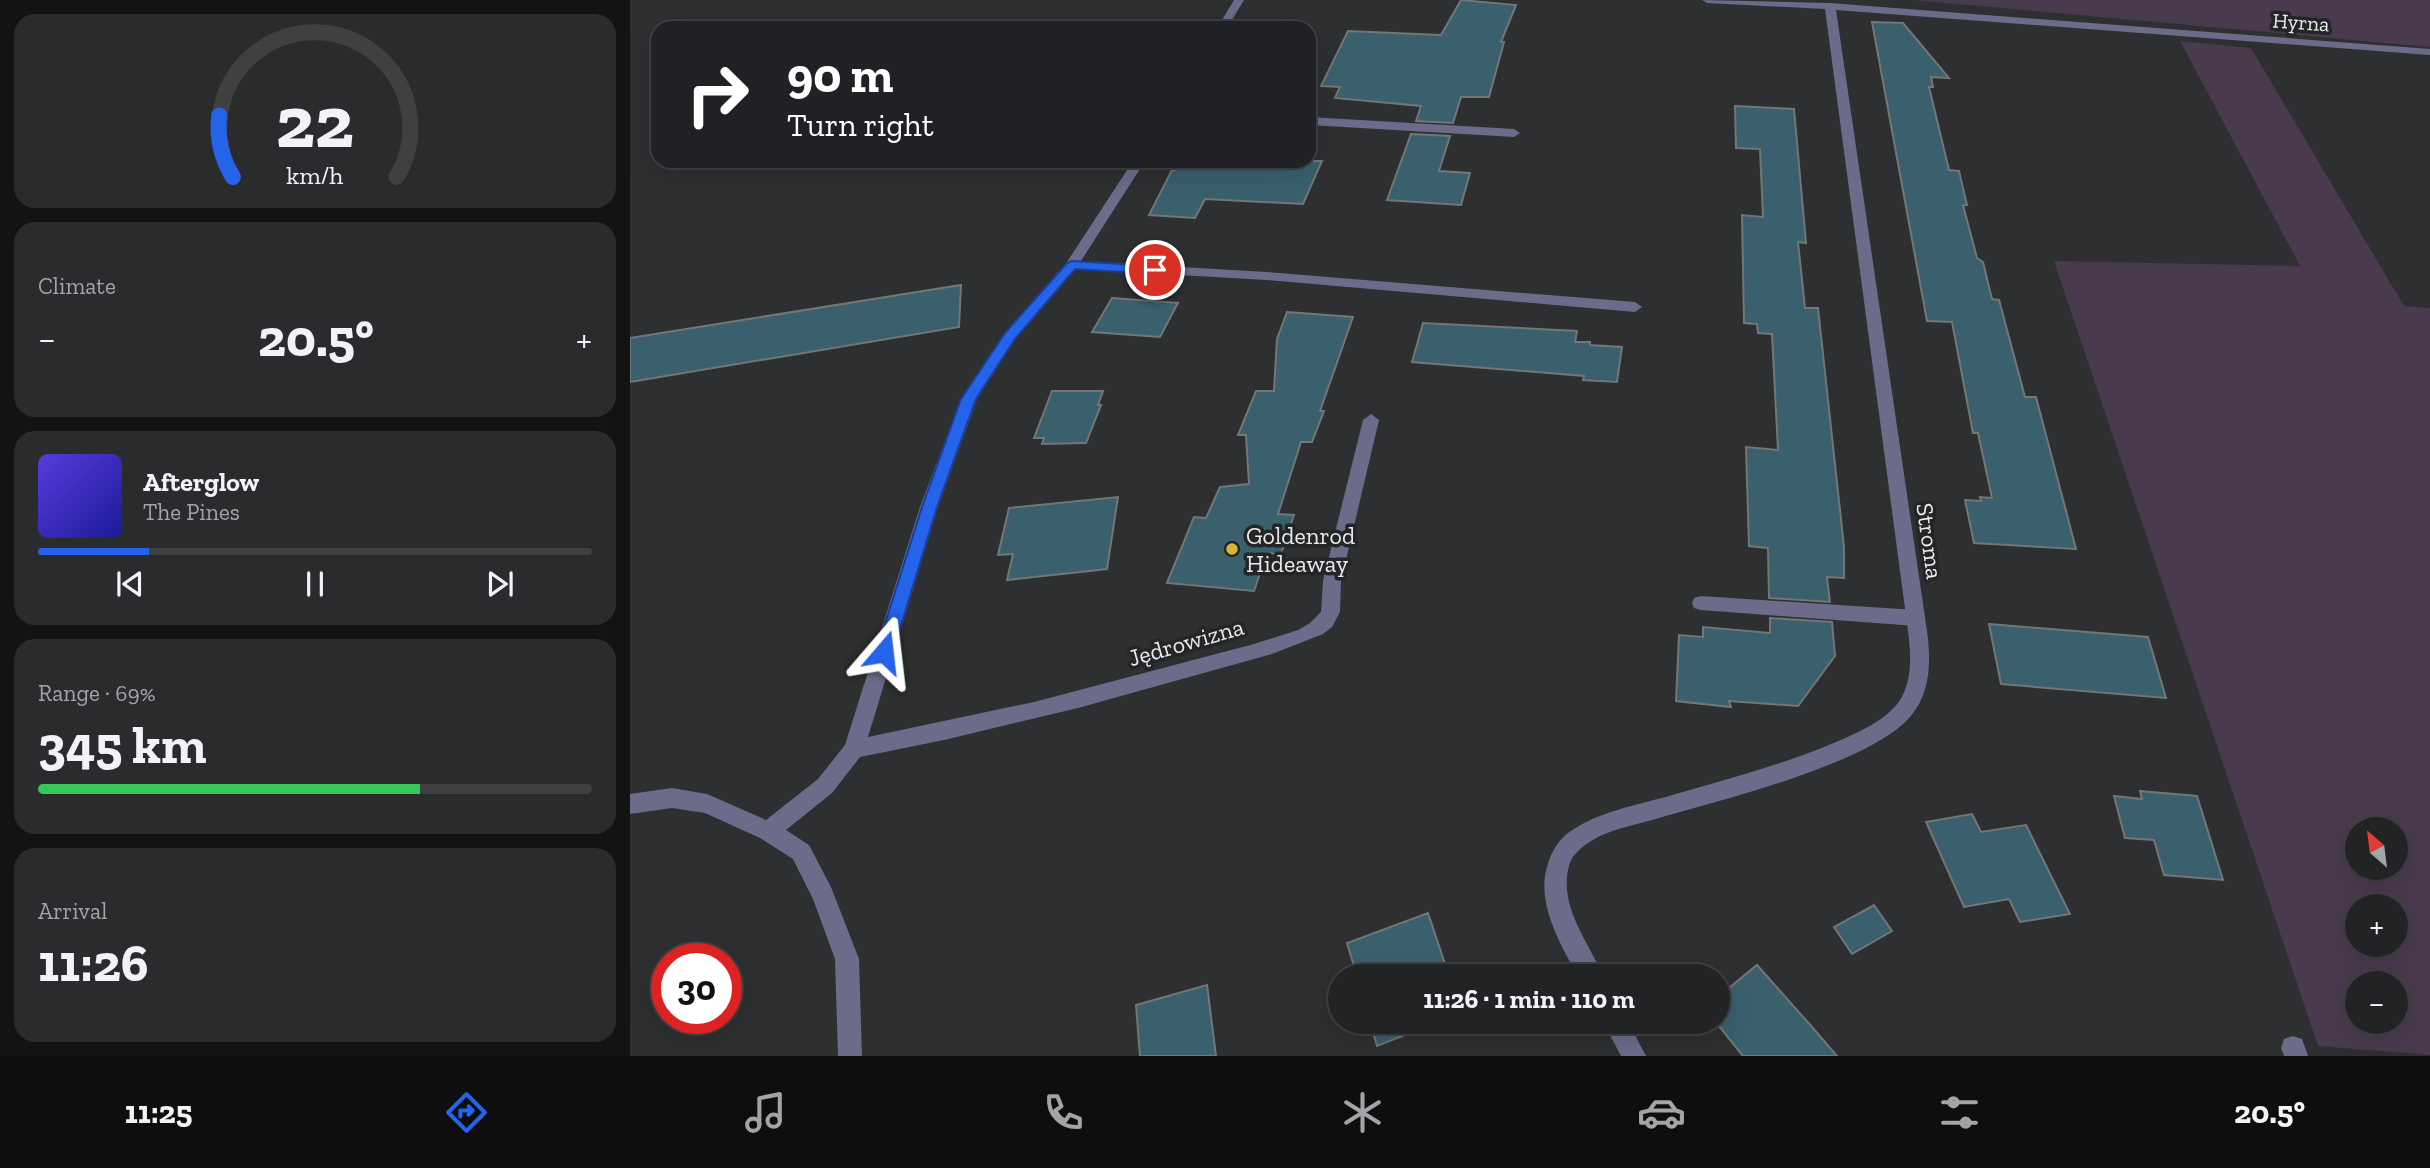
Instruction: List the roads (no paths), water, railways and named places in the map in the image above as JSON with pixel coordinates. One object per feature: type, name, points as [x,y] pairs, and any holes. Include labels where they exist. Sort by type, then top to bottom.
[{"type":"street","points":[[1226,21],[1239,0]]},
{"type":"street","name":"Hyrna","points":[[1707,0],[1830,6],[2430,52]]},
{"type":"street","name":"Stroma","points":[[1585,964],[1559,909],[1556,879],[1563,852],[1581,836],[1612,822],[1788,771],[1871,735],[1903,713],[1920,678],[1916,618],[1830,6]]},
{"type":"street","points":[[1316,121],[1514,133]]},
{"type":"street","points":[[768,831],[825,786],[854,749],[929,507],[969,399],[1010,336],[1072,265],[1134,168]]},
{"type":"street","points":[[1072,265],[1345,282],[1635,307]]},
{"type":"street","name":"Jędrowizna","points":[[854,749],[948,733],[1070,702],[1292,639],[1325,623],[1332,608],[1332,581],[1371,420]]},
{"type":"street","points":[[1700,603],[1916,618]]},
{"type":"street","points":[[630,804],[672,798],[707,804],[768,831],[801,852],[823,895],[847,959],[850,1056]]},
{"type":"street","points":[[1622,1034],[1634,1056]]},
{"type":"place","name":"Goldenrod Hideaway","points":[[1232,549]]}]
